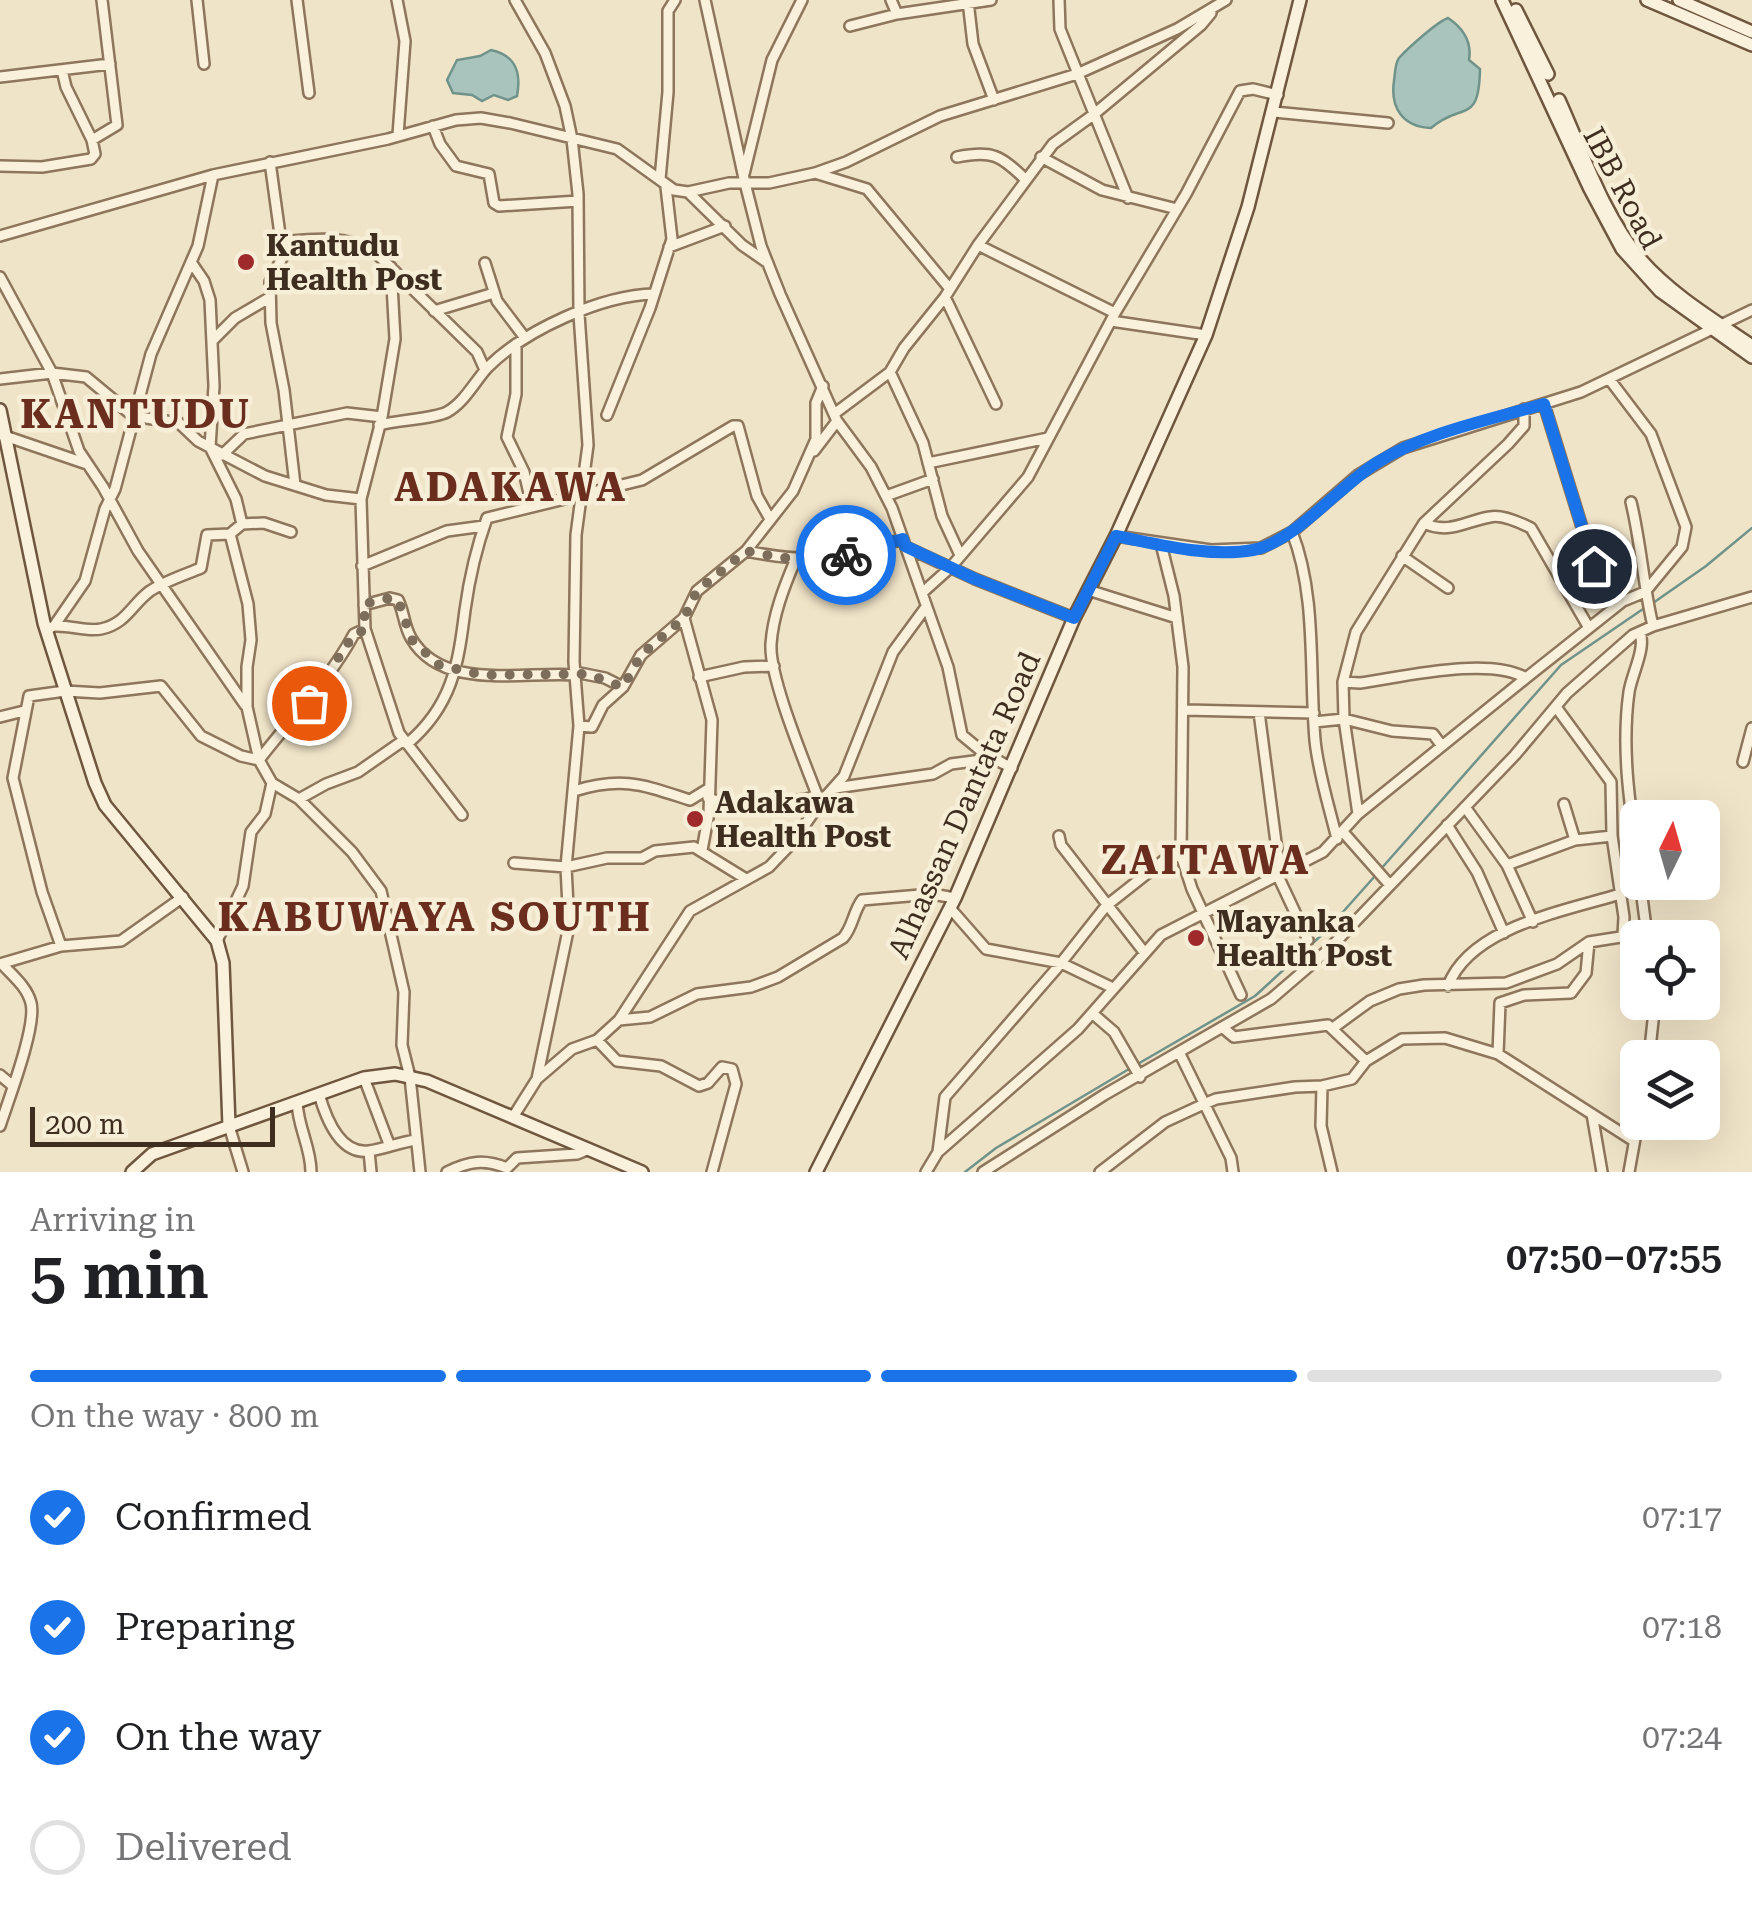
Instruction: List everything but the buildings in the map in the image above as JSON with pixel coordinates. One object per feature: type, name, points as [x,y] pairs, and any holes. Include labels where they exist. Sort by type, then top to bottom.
[{"type":"main road","name":"Alhassan Dantata Road","points":[[816,1172],[952,903],[1074,618],[1116,536],[1206,335],[1248,208],[1300,0]]},
{"type":"main road","name":"IBB Road","points":[[1502,0],[1590,190],[1622,249],[1660,291],[1752,346]]},
{"type":"main road","name":"IBB Road","points":[[1510,0],[1622,233],[1666,284],[1752,357]]},
{"type":"main road","points":[[1647,0],[1752,45]]},
{"type":"main road","points":[[1678,0],[1752,32]]},
{"type":"main road","points":[[0,410],[2,435],[65,691],[94,783],[105,805],[217,941],[223,963],[228,1126]]},
{"type":"main road","points":[[132,1172],[152,1154],[364,1078],[410,1076],[642,1172]]},
{"type":"street","points":[[92,140],[117,125],[102,0]]},
{"type":"street","points":[[197,0],[204,64]]},
{"type":"street","points":[[297,0],[309,93]]},
{"type":"street","points":[[397,0],[405,40],[398,135]]},
{"type":"street","points":[[515,0],[545,54],[565,106],[572,139],[588,435],[576,545],[575,674],[579,726],[566,867],[570,902],[566,950],[543,1040],[538,1080]]},
{"type":"street","points":[[607,415],[669,247],[672,226],[663,182],[668,11],[675,0]]},
{"type":"street","points":[[706,0],[744,180],[768,263],[790,320],[835,418],[871,467],[886,496],[948,667],[962,735],[1012,768]]},
{"type":"street","points":[[744,180],[772,60],[802,0]]},
{"type":"street","points":[[891,0],[897,14]]},
{"type":"street","points":[[850,26],[897,14],[991,0]]},
{"type":"street","points":[[1059,0],[1060,29],[1128,198]]},
{"type":"street","points":[[688,192],[744,180],[769,182],[815,173],[886,144],[940,116],[1077,74],[1120,56],[1226,0]]},
{"type":"street","points":[[968,2],[974,44],[994,100]]},
{"type":"street","points":[[809,457],[835,418],[890,372],[1041,157],[1201,25],[1213,10]]},
{"type":"street","points":[[0,77],[110,64]]},
{"type":"street","points":[[0,166],[42,167],[91,159],[95,154],[62,70]]},
{"type":"street","points":[[922,593],[951,567],[1028,476],[1240,91],[1253,89],[1278,95]]},
{"type":"street","points":[[1274,112],[1388,123]]},
{"type":"street","points":[[0,236],[213,175],[481,118],[617,149],[663,182],[688,192],[742,245],[768,263]]},
{"type":"street","points":[[434,126],[440,144],[456,166],[489,174],[494,204],[578,201]]},
{"type":"street","points":[[957,157],[985,151],[1006,161],[1025,179]]},
{"type":"street","points":[[1041,157],[1080,180],[1128,198],[1177,209]]},
{"type":"street","points":[[270,162],[283,256],[270,282],[269,298],[289,424],[294,485]]},
{"type":"street","points":[[815,173],[867,189],[948,293],[996,404]]},
{"type":"street","points":[[50,628],[85,581],[152,354],[191,262],[213,175]]},
{"type":"street","points":[[669,247],[725,226]]},
{"type":"street","points":[[280,242],[356,242],[374,250],[477,352],[485,370]]},
{"type":"street","points":[[978,244],[1113,317],[1206,335]]},
{"type":"street","points":[[191,262],[204,281],[210,300],[214,386],[210,447],[236,499],[242,524]]},
{"type":"street","points":[[486,262],[494,293],[520,341],[516,394],[507,437],[524,472],[532,506]]},
{"type":"street","points":[[391,267],[396,330],[381,421],[361,499],[365,630],[392,716],[406,742],[462,815]]},
{"type":"street","points":[[0,277],[52,373],[78,451],[110,498],[138,551],[247,707]]},
{"type":"street","points":[[434,311],[494,293]]},
{"type":"street","points":[[222,455],[244,434],[346,413],[381,421],[444,414],[485,370],[520,341],[622,297],[654,294]]},
{"type":"street","points":[[212,341],[235,318],[269,298]]},
{"type":"street","points":[[1116,536],[1250,551],[1292,532],[1358,475],[1403,448],[1610,380],[1752,310]]},
{"type":"street","points":[[890,372],[923,443],[942,516],[960,555]]},
{"type":"street","points":[[0,379],[52,373],[94,381],[133,416],[179,423],[222,455],[265,476],[326,495],[361,499]]},
{"type":"street","points":[[1610,380],[1651,434],[1686,527],[1682,547],[1647,603]]},
{"type":"street","points":[[579,726],[592,727],[606,700],[623,687],[641,655],[684,618],[697,591],[746,551],[792,491],[816,439],[818,394],[823,386]]},
{"type":"street","points":[[1544,404],[1594,566],[1604,585],[1623,601],[1647,603]]},
{"type":"street","points":[[1358,814],[1344,719],[1343,682],[1356,632],[1424,523],[1524,426],[1524,409]]},
{"type":"street","points":[[299,799],[358,772],[406,742],[436,716],[456,669],[469,590],[487,518],[642,480],[725,428],[738,426],[752,481],[770,519]]},
{"type":"street","points":[[2,435],[88,464]]},
{"type":"street","points":[[928,463],[1049,438]]},
{"type":"street","points":[[886,496],[933,479]]},
{"type":"street","points":[[1631,502],[1653,626]]},
{"type":"street","points":[[1424,523],[1449,529],[1493,516],[1524,524],[1589,628]]},
{"type":"street","points":[[50,628],[75,625],[89,630],[105,629],[132,614],[145,595],[201,568],[207,535],[230,534],[242,524],[264,523],[290,532]]},
{"type":"street","points":[[362,566],[446,531],[484,526]]},
{"type":"street","points":[[1292,532],[1302,564],[1315,744],[1340,835],[1387,882]]},
{"type":"street","points":[[230,534],[248,604],[251,640],[246,668],[247,707],[259,760],[272,783],[299,799],[352,852],[381,892],[404,992],[402,1044],[410,1076],[420,1172]]},
{"type":"street","points":[[746,551],[795,560],[826,560],[904,543],[1074,618]]},
{"type":"street","points":[[1161,544],[1177,618],[1185,710],[1181,854],[1240,995]]},
{"type":"street","points":[[1402,556],[1448,588]]},
{"type":"street","points":[[795,560],[780,594],[771,646],[774,666],[819,800]]},
{"type":"street","points":[[1088,590],[1177,618]]},
{"type":"street","points":[[984,1172],[1136,1071],[1179,1052],[1270,998],[1328,950],[1387,882],[1465,807],[1556,707],[1640,632],[1752,597]]},
{"type":"street","points":[[364,604],[398,600],[412,640],[431,660],[456,669],[483,675],[597,676],[623,687]]},
{"type":"street","points":[[926,1172],[938,1152],[1092,1013],[1161,935],[1323,852],[1358,814],[1623,601]]},
{"type":"street","points":[[513,1117],[538,1080],[572,1049],[597,1040],[620,1020],[690,911],[780,857],[852,761],[893,652],[926,607]]},
{"type":"street","points":[[684,618],[712,720],[710,814],[702,850]]},
{"type":"street","points":[[259,760],[318,692],[354,634],[365,630]]},
{"type":"street","points":[[1629,800],[1624,762],[1629,694],[1643,641],[1640,632]]},
{"type":"street","points":[[699,676],[774,666]]},
{"type":"street","points":[[1343,682],[1480,668],[1509,670],[1526,678]]},
{"type":"street","points":[[61,946],[42,892],[13,778],[24,711],[32,694],[100,694],[161,686],[201,736],[241,756],[259,760]]},
{"type":"street","points":[[1448,986],[1453,972],[1478,946],[1533,922],[1620,894],[1609,776],[1556,707]]},
{"type":"street","points":[[1185,710],[1344,719],[1392,731],[1434,734],[1442,746]]},
{"type":"street","points":[[0,717],[24,711]]},
{"type":"street","points":[[1259,712],[1278,873],[1308,940]]},
{"type":"street","points":[[1743,762],[1752,728]]},
{"type":"street","points":[[835,788],[933,774],[951,764],[992,758]]},
{"type":"street","points":[[574,791],[606,782],[628,782],[690,800],[708,793],[743,809],[819,800]]},
{"type":"street","points":[[217,941],[242,886],[251,832],[265,814],[272,783]]},
{"type":"street","points":[[1564,804],[1575,840]]},
{"type":"street","points":[[1465,807],[1507,865],[1533,922]]},
{"type":"street","points":[[1447,824],[1476,872],[1504,933]]},
{"type":"street","points":[[1059,836],[1061,845],[1144,952]]},
{"type":"street","points":[[1507,865],[1575,840],[1612,836]]},
{"type":"street","points":[[514,864],[566,867],[694,847],[746,880]]},
{"type":"street","points":[[938,1152],[946,1097],[1106,906],[1163,861],[1181,854]]},
{"type":"street","points":[[620,1020],[650,1017],[697,994],[752,986],[778,977],[843,938],[862,900],[932,894],[952,903],[986,949],[1061,963],[1113,988]]},
{"type":"street","points":[[0,1126],[33,1006],[2,964],[61,946],[120,941],[182,897]]},
{"type":"street","points":[[1333,1028],[1370,1002],[1399,989],[1424,984],[1448,986],[1519,980],[1557,964],[1589,942],[1620,936]]},
{"type":"street","points":[[1498,1054],[1500,1003],[1524,995],[1571,993],[1586,973],[1589,942]]},
{"type":"street","points":[[1092,1013],[1114,1032],[1136,1071]]},
{"type":"street","points":[[1222,1027],[1234,1037],[1326,1025],[1366,1061]]},
{"type":"street","points":[[1100,1172],[1165,1122],[1216,1098],[1352,1079],[1366,1061],[1402,1039],[1445,1038],[1498,1054],[1634,1141],[1629,1172]]},
{"type":"street","points":[[597,1040],[618,1061],[661,1066],[699,1086],[708,1083],[722,1067],[732,1069],[736,1084],[712,1172]]},
{"type":"street","points":[[1179,1052],[1231,1158],[1233,1172]]},
{"type":"street","points":[[0,1076],[13,1086]]},
{"type":"street","points":[[364,1078],[389,1144]]},
{"type":"street","points":[[1322,1086],[1321,1126],[1332,1172]]},
{"type":"street","points":[[319,1094],[325,1114],[341,1139],[353,1147],[369,1151],[416,1140]]},
{"type":"street","points":[[296,1102],[301,1133],[311,1151],[311,1172]]},
{"type":"street","points":[[1592,1114],[1602,1172]]},
{"type":"street","points":[[228,1126],[243,1172]]},
{"type":"street","points":[[447,1172],[474,1161],[504,1170],[515,1159],[588,1150]]},
{"type":"street","points":[[369,1151],[372,1172]]},
{"type":"street","points":[[523,1158],[531,1172]]},
{"type":"water","points":[[1448,18],[1465,36],[1469,60],[1480,69],[1479,87],[1467,110],[1431,128],[1421,127],[1400,114],[1394,100],[1396,66],[1416,42]]},
{"type":"water","points":[[491,50],[514,65],[517,96],[508,100],[494,95],[482,101],[472,95],[453,93],[447,80],[457,60]]},
{"type":"waterway","points":[[1653,603],[1752,528]]},
{"type":"waterway","points":[[1380,870],[1561,665],[1646,607]]},
{"type":"waterway","points":[[1136,1065],[1255,996],[1326,931],[1375,876]]},
{"type":"waterway","points":[[965,1172],[996,1148],[1129,1069]]},
{"type":"way so far","points":[[309,703],[354,634],[365,630],[364,604],[382,599],[398,600],[412,640],[439,665],[483,675],[575,672],[605,678],[623,687],[641,655],[684,618],[697,591],[746,551],[795,560],[826,560],[846,555]]},
{"type":"place","name":"Kantudu Health Post","points":[[246,262]]},
{"type":"place","name":"Adakawa Health Post","points":[[695,819]]},
{"type":"place","name":"Mayanka Health Post","points":[[1196,938]]},
{"type":"district","name":"KANTUDU","points":[[136,414]]},
{"type":"district","name":"ADAKAWA","points":[[511,487]]},
{"type":"district","name":"ZAITAWA","points":[[1206,860]]},
{"type":"district","name":"KABUWAYA SOUTH","points":[[435,917]]},
{"type":"route","points":[[846,555],[903,539],[905,546],[975,579],[1074,618],[1116,536],[1211,550],[1260,548],[1292,532],[1358,475],[1403,448],[1544,404],[1594,566]]}]
